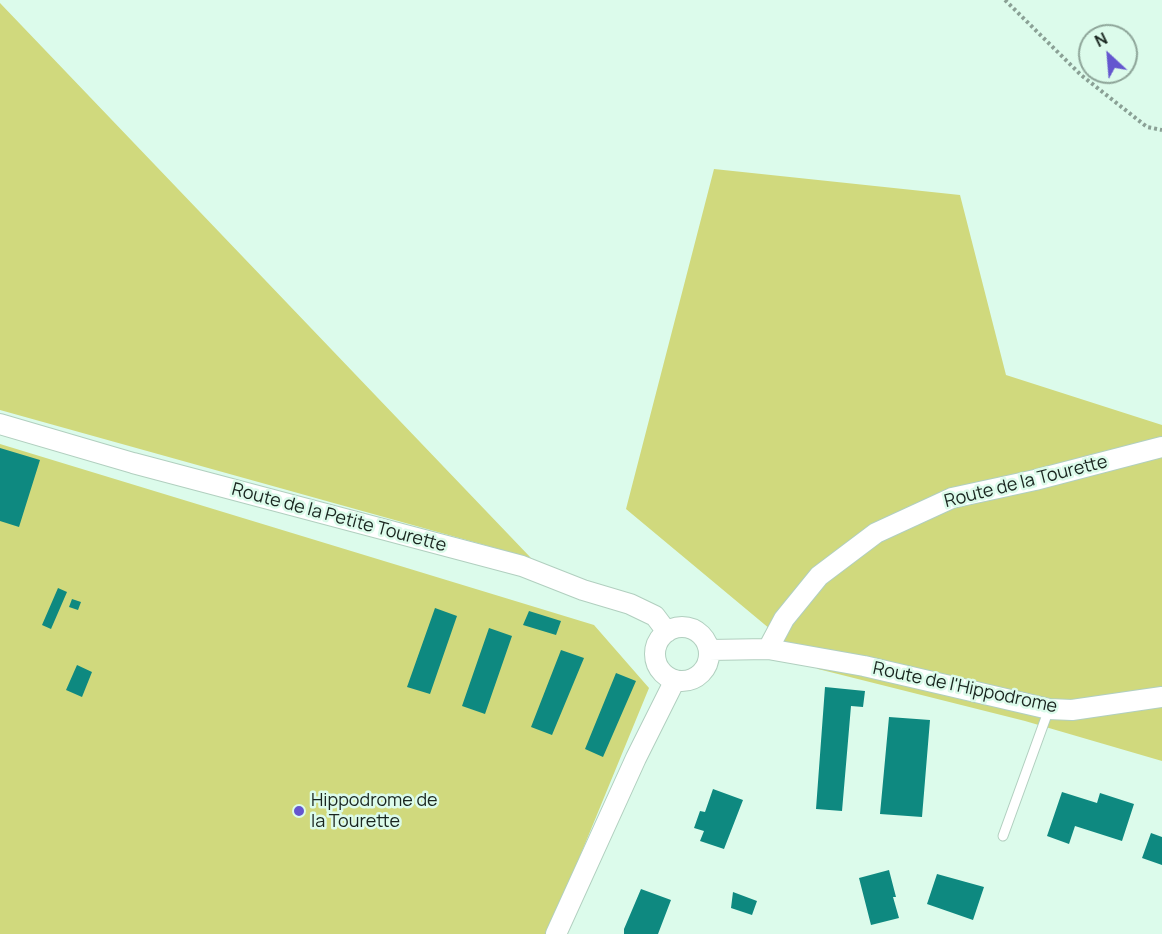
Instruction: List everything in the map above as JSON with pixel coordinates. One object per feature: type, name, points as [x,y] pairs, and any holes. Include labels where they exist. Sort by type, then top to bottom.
[{"type":"street","name":"Route de la Petite Tourette","points":[[0,424],[133,463],[522,566],[584,590],[630,604],[655,616],[667,632]]},
{"type":"street","name":"Route de la Tourette","points":[[768,649],[784,619],[819,576],[876,533],[951,498],[1035,480],[1162,447]]},
{"type":"street","points":[[680,627],[698,632],[709,650],[707,665],[702,673],[686,681],[675,680],[663,673],[656,658],[659,641],[667,632],[680,627]]},
{"type":"street","name":"Route de l'Hippodrome","points":[[709,650],[768,649],[864,666],[1049,709],[1072,710],[1162,697]]},
{"type":"street","points":[[556,934],[636,758],[675,680]]},
{"type":"lane","points":[[1003,836],[1049,709]]},
{"type":"path","points":[[1005,0],[1081,75],[1147,127],[1162,130]]},
{"type":"green space","points":[[0,3],[531,558],[0,410]]},
{"type":"green space","points":[[714,169],[960,195],[1006,375],[1162,425],[1162,761],[1025,721],[818,669],[626,509]]},
{"type":"green space","name":"Hippodrome de la Tourette","points":[[0,444],[594,625],[649,688],[548,934],[0,934]]},
{"type":"building","points":[[0,448],[40,460],[19,527],[0,521]]},
{"type":"building","points":[[58,588],[67,592],[51,629],[42,625]]},
{"type":"building","points":[[72,599],[81,602],[78,610],[69,607]]},
{"type":"building","points":[[435,608],[457,616],[430,694],[407,687]]},
{"type":"building","points":[[529,611],[561,621],[556,635],[523,625]]},
{"type":"building","points":[[489,628],[512,636],[485,714],[462,706]]},
{"type":"building","points":[[561,650],[584,658],[552,735],[531,727]]},
{"type":"building","points":[[77,665],[92,672],[82,697],[66,690]]},
{"type":"building","points":[[616,673],[636,681],[603,757],[585,749]]},
{"type":"building","points":[[825,687],[865,691],[863,707],[851,706],[842,811],[816,809]]},
{"type":"building","points":[[889,717],[930,720],[922,817],[880,814]]},
{"type":"building","points":[[713,789],[743,800],[724,849],[700,841],[704,831],[694,828],[700,811],[705,812]]},
{"type":"building","points":[[1062,792],[1097,803],[1100,793],[1134,804],[1122,841],[1075,826],[1069,844],[1047,836]]},
{"type":"building","points":[[1151,833],[1162,837],[1162,865],[1142,858]]},
{"type":"building","points":[[889,870],[899,918],[871,925],[859,878]]},
{"type":"building","points":[[937,874],[984,887],[973,920],[927,904]]},
{"type":"building","points":[[641,889],[671,900],[658,934],[624,934],[624,929]]},
{"type":"building","points":[[733,892],[757,901],[752,915],[731,908]]},
{"type":"place","name":"Hippodrome de la Tourette","points":[[299,811]]}]
